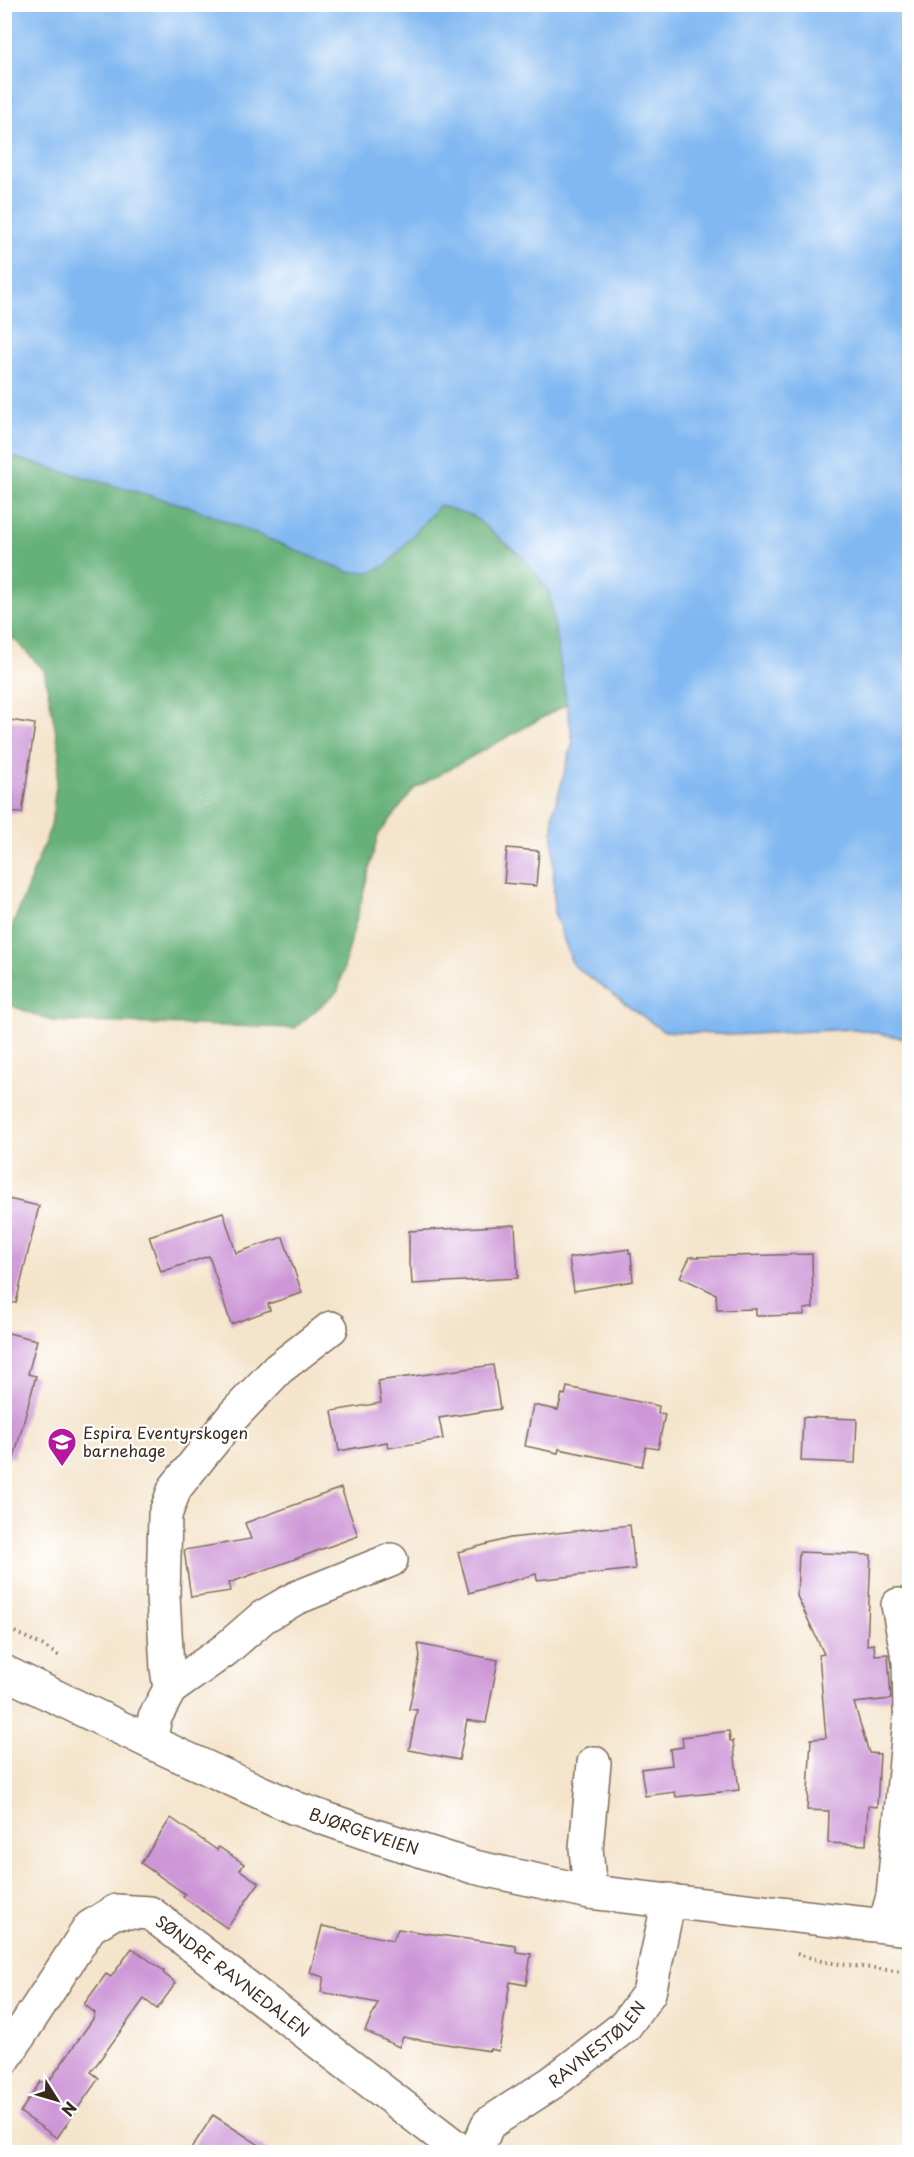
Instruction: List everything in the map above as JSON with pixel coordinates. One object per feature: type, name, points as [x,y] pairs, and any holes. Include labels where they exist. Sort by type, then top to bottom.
[{"type":"street","points":[[170,1689],[163,1596],[165,1515],[175,1488],[234,1415],[278,1369],[331,1328]]},
{"type":"street","points":[[150,1742],[155,1717],[170,1689],[225,1650],[263,1617],[288,1603],[391,1560]]},
{"type":"street","points":[[898,1605],[909,1662],[909,1710]]},
{"type":"street","name":"BJØRGEVEIEN","points":[[4,1672],[150,1742],[296,1808],[474,1867],[590,1892],[897,1927],[893,1896],[909,1719]]},
{"type":"street","points":[[590,1892],[586,1848],[594,1763]]},
{"type":"street","name":"RAVNESTØLEN","points":[[470,2151],[488,2124],[553,2082],[626,2026],[648,1993],[669,1900]]},
{"type":"street","name":"SØNDRE RAVNEDALEN","points":[[4,2059],[90,1927],[116,1911],[150,1912],[470,2151]]},
{"type":"path","points":[[4,1627],[44,1646],[63,1659]]},
{"type":"path","points":[[794,1953],[825,1962],[909,1973]]},
{"type":"green space","points":[[4,455],[191,507],[349,572],[387,565],[439,505],[473,516],[527,561],[549,591],[567,704],[415,788],[378,835],[338,991],[295,1028],[51,1021],[5,1003],[7,940],[51,826],[60,753],[44,670],[5,630]]},
{"type":"water","points":[[4,5],[909,5],[909,1039],[855,1029],[732,1035],[663,1031],[573,965],[554,912],[553,813],[573,742],[549,592],[527,561],[473,516],[439,505],[387,565],[371,572],[349,572],[191,507],[5,455]]},
{"type":"building","points":[[4,719],[35,724],[22,813],[4,812]]},
{"type":"building","points":[[507,848],[539,851],[536,886],[504,883]]},
{"type":"building","points":[[4,1198],[39,1206],[16,1303],[4,1302]]},
{"type":"building","points":[[223,1212],[236,1253],[283,1237],[302,1293],[268,1304],[270,1310],[231,1324],[209,1256],[161,1272],[149,1236]]},
{"type":"building","points":[[515,1225],[518,1278],[412,1284],[409,1266],[409,1231]]},
{"type":"building","points":[[629,1249],[633,1281],[574,1291],[569,1258]]},
{"type":"building","points":[[812,1254],[813,1308],[804,1309],[804,1315],[756,1316],[756,1309],[717,1310],[716,1294],[680,1277],[690,1257]]},
{"type":"building","points":[[4,1332],[37,1340],[28,1374],[36,1376],[14,1458],[4,1456]]},
{"type":"building","points":[[493,1365],[500,1409],[439,1418],[443,1439],[388,1448],[387,1442],[339,1451],[332,1411],[381,1403],[378,1381]]},
{"type":"building","points":[[567,1387],[659,1406],[658,1413],[665,1414],[658,1449],[646,1447],[642,1466],[559,1449],[558,1453],[525,1446],[533,1405],[558,1410],[562,1394],[565,1395]]},
{"type":"building","points":[[803,1417],[857,1419],[855,1463],[801,1461]]},
{"type":"building","points":[[341,1488],[358,1536],[229,1583],[231,1591],[191,1597],[184,1550],[251,1539],[245,1523]]},
{"type":"building","points":[[630,1525],[635,1569],[537,1580],[536,1574],[469,1593],[458,1552],[510,1538]]},
{"type":"building","points":[[799,1552],[871,1555],[867,1645],[874,1644],[875,1655],[888,1654],[891,1699],[854,1703],[869,1753],[880,1754],[877,1807],[868,1806],[866,1845],[828,1843],[829,1811],[807,1810],[811,1739],[826,1738],[819,1655],[824,1654],[797,1596]]},
{"type":"building","points":[[418,1644],[498,1660],[486,1723],[467,1720],[459,1760],[409,1750],[417,1710],[409,1709],[420,1656]]},
{"type":"building","points":[[729,1731],[730,1741],[733,1741],[739,1790],[676,1797],[675,1792],[645,1796],[641,1769],[672,1765],[670,1749],[683,1747],[682,1737]]},
{"type":"building","points":[[171,1818],[217,1850],[219,1847],[244,1864],[240,1870],[259,1883],[227,1928],[141,1863]]},
{"type":"building","points":[[322,1926],[393,1940],[398,1929],[516,1946],[516,1952],[531,1954],[526,1985],[510,1982],[499,2051],[403,2037],[399,2047],[365,2031],[378,2003],[321,1992],[324,1977],[310,1973]]},
{"type":"building","points":[[132,1948],[164,1971],[163,1973],[176,1983],[157,2009],[144,1999],[91,2072],[99,2078],[57,2138],[20,2112],[41,2081],[47,2084],[93,2019],[95,2013],[84,2004],[106,1974],[111,1977]]},
{"type":"building","points":[[213,2115],[270,2152],[189,2152]]},
{"type":"place","name":"Espira Eventyrskogen barnehage","points":[[62,1468]]}]
